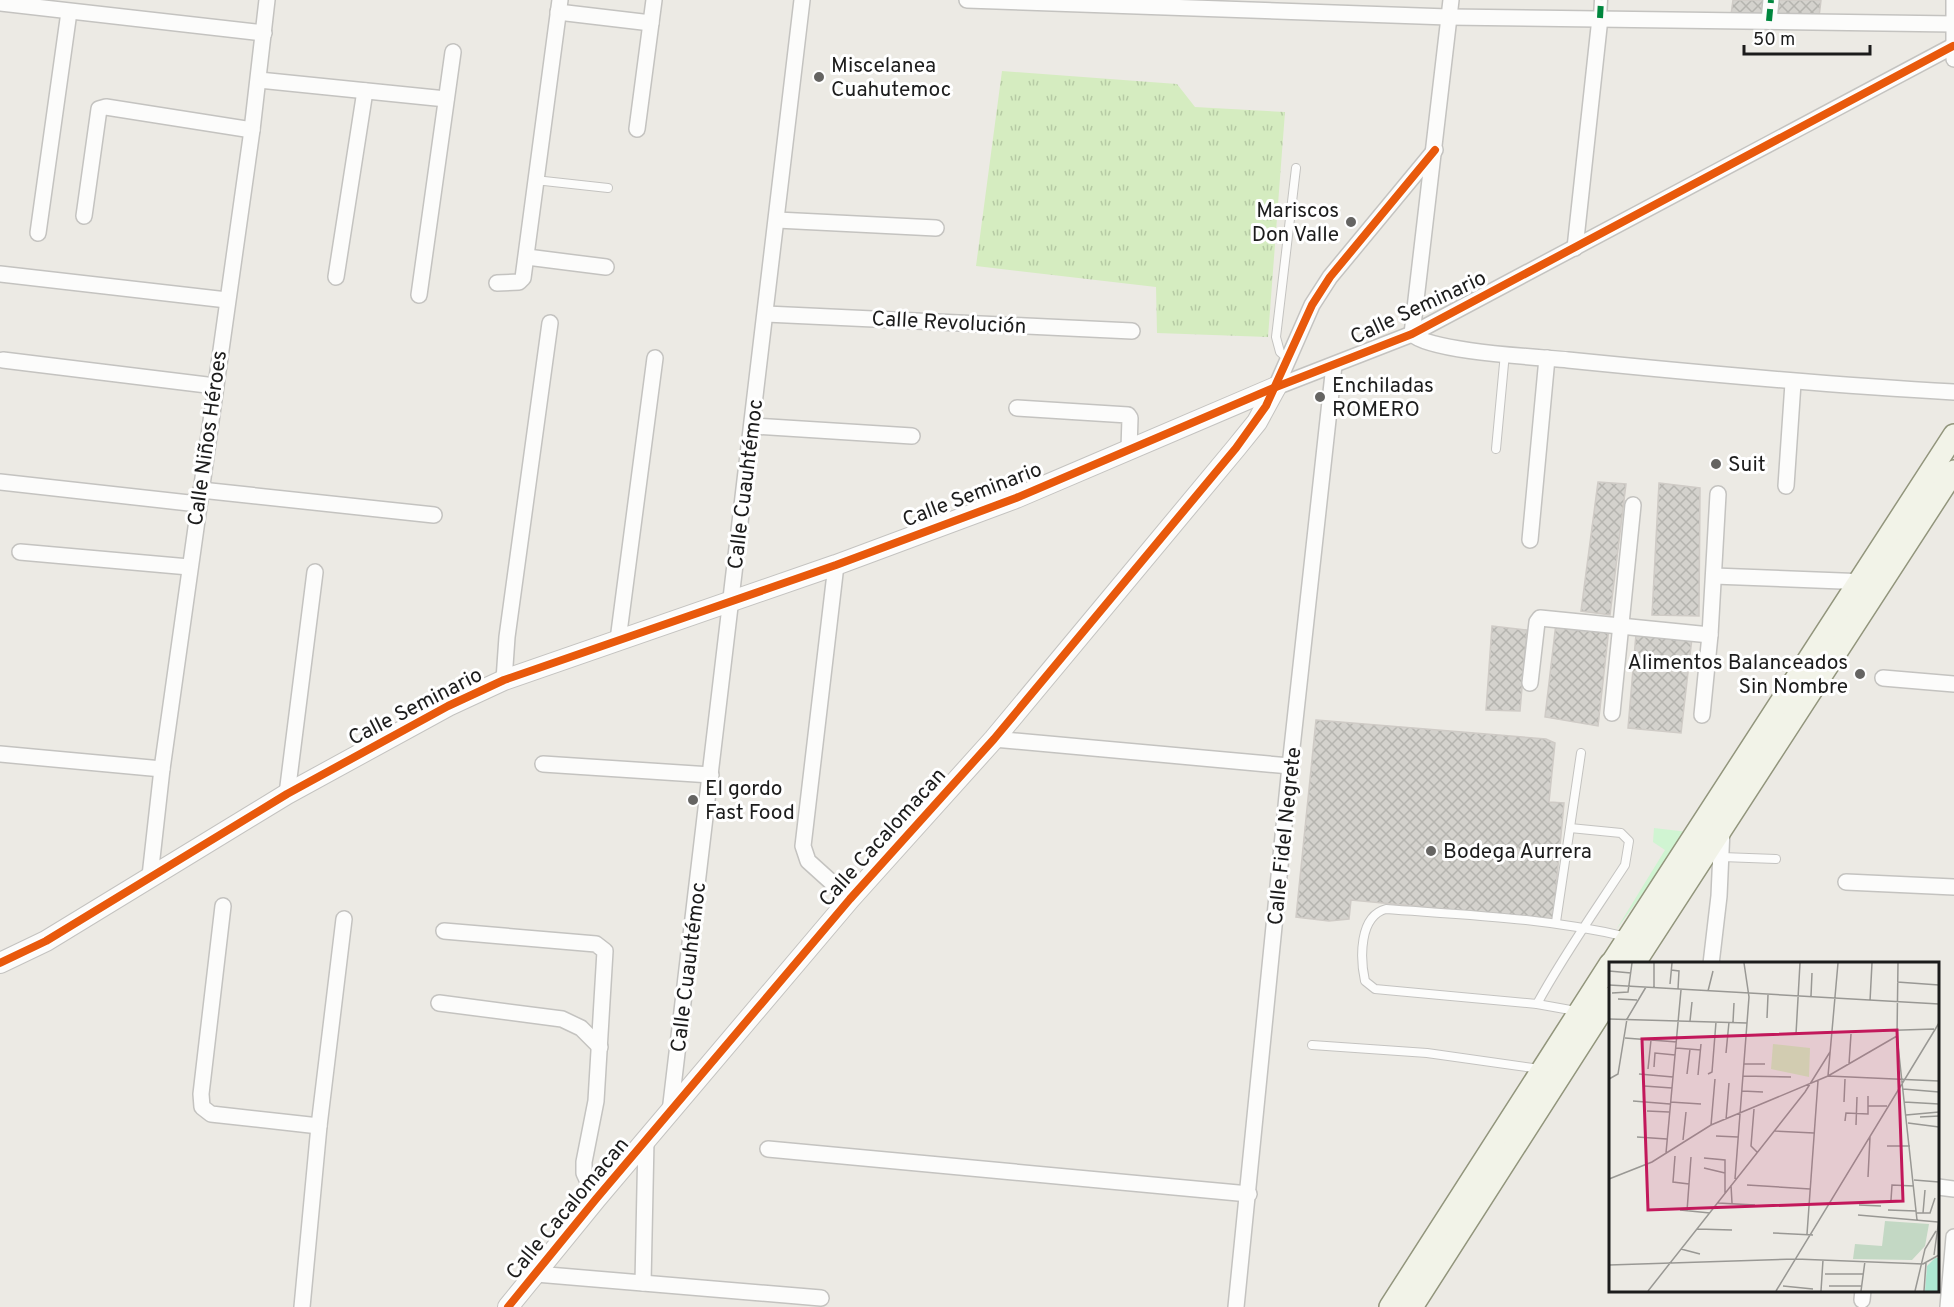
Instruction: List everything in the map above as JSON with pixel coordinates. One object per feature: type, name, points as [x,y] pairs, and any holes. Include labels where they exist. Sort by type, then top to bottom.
[{"type":"main road","points":[[1635,949],[1716,801],[1954,435]]},
{"type":"main road","points":[[1614,962],[1635,949],[1722,824],[1882,584],[1954,471]]},
{"type":"main road","points":[[1412,1307],[1564,1071],[1609,969]]},
{"type":"main road","points":[[1390,1307],[1542,1070],[1588,1016],[1609,1000]]},
{"type":"street","name":"Calle Niños Héroes","points":[[150,876],[189,567],[259,80],[267,0]]},
{"type":"street","points":[[637,129],[654,0]]},
{"type":"street","name":"Calle Cuauhtémoc","points":[[670,1112],[802,0]]},
{"type":"street","points":[[967,0],[1183,3],[1448,17],[1954,24]]},
{"type":"street","points":[[1451,0],[1412,334],[1433,344],[1547,358],[1794,383],[1954,392]]},
{"type":"street","points":[[1575,248],[1601,0]]},
{"type":"street","points":[[1769,21],[1771,0]]},
{"type":"street","points":[[1954,0],[1954,52]]},
{"type":"street","points":[[0,3],[264,33]]},
{"type":"street","points":[[497,284],[522,281],[559,6],[651,23]]},
{"type":"street","points":[[38,233],[69,12]]},
{"type":"street","points":[[419,295],[453,52]]},
{"type":"street","name":"Calle Seminario","points":[[0,963],[46,941],[287,794],[448,706],[504,680],[836,565],[1016,498],[1276,387],[1412,334],[1954,52]]},
{"type":"street","points":[[259,80],[446,99]]},
{"type":"street","points":[[336,277],[365,91]]},
{"type":"street","points":[[84,216],[99,109],[106,107],[252,130]]},
{"type":"street","points":[[1276,387],[1312,305],[1330,277],[1435,150]]},
{"type":"street","points":[[777,220],[936,228]]},
{"type":"street","points":[[527,257],[606,267]]},
{"type":"street","points":[[0,273],[227,300]]},
{"type":"street","name":"Calle Revolución","points":[[766,314],[1132,331]]},
{"type":"street","points":[[504,680],[507,637],[550,322]]},
{"type":"street","points":[[618,640],[655,358]]},
{"type":"street","points":[[1530,540],[1547,358]]},
{"type":"street","points":[[3,360],[215,386]]},
{"type":"street","name":"Calle Fidel Negrete","points":[[1236,1307],[1290,766],[1334,365]]},
{"type":"street","points":[[1786,486],[1794,383]]},
{"type":"street","name":"Calle Cacalomacan","points":[[508,1307],[596,1199],[850,899],[994,739],[1257,422],[1276,387]]},
{"type":"street","points":[[1017,408],[1128,415],[1130,418],[1129,448]]},
{"type":"street","points":[[753,426],[912,436]]},
{"type":"street","points":[[0,482],[434,515]]},
{"type":"street","points":[[1702,716],[1710,634],[1718,494]]},
{"type":"street","points":[[1612,713],[1633,505]]},
{"type":"street","points":[[20,552],[189,567]]},
{"type":"street","points":[[836,565],[803,846],[808,861],[850,899]]},
{"type":"street","points":[[287,794],[315,572]]},
{"type":"street","points":[[1714,576],[1860,581],[1882,584]]},
{"type":"street","points":[[1530,682],[1537,621],[1540,618],[1710,634]]},
{"type":"street","points":[[1883,678],[1954,684]]},
{"type":"street","points":[[994,739],[1290,766]]},
{"type":"street","points":[[0,754],[162,769]]},
{"type":"street","points":[[543,764],[711,776]]},
{"type":"street","points":[[1711,962],[1722,857],[1722,824],[1716,801]]},
{"type":"street","points":[[1846,882],[1954,887]]},
{"type":"street","points":[[223,906],[201,1094],[202,1107],[211,1114],[319,1126]]},
{"type":"street","points":[[302,1307],[319,1126],[344,919]]},
{"type":"street","points":[[444,931],[484,932],[601,946],[606,959],[596,1101],[584,1162],[584,1173],[596,1199]]},
{"type":"street","points":[[440,1003],[562,1019],[581,1028],[600,1047]]},
{"type":"street","points":[[643,1283],[646,1140]]},
{"type":"street","points":[[768,1149],[1249,1194]]},
{"type":"street","points":[[1939,1188],[1954,1189]]},
{"type":"street","points":[[1948,1307],[1954,1237]]},
{"type":"street","points":[[536,1274],[821,1298]]},
{"type":"lane","points":[[1288,359],[1280,352],[1276,337],[1296,168]]},
{"type":"lane","points":[[535,180],[608,188]]},
{"type":"lane","points":[[1496,449],[1505,353]]},
{"type":"lane","points":[[1556,922],[1581,753]]},
{"type":"lane","points":[[1536,1004],[1625,865],[1629,841],[1621,833],[1570,828]]},
{"type":"lane","points":[[1722,857],[1776,859]]},
{"type":"lane","points":[[1588,1016],[1536,1004],[1375,989],[1365,981],[1364,975],[1367,921],[1374,914],[1386,909],[1556,922],[1585,927],[1635,949]]},
{"type":"lane","points":[[1312,1045],[1427,1053],[1542,1070],[1564,1071]]},
{"type":"green space","points":[[1002,71],[1177,84],[1195,107],[1285,112],[1268,337],[1157,333],[1156,287],[976,266]]},
{"type":"green space","points":[[1654,828],[1688,832],[1616,930],[1665,850],[1653,842]]},
{"type":"building","points":[[1733,0],[1821,0],[1819,17],[1731,15]]},
{"type":"building","points":[[1598,482],[1626,484],[1610,615],[1581,611]]},
{"type":"building","points":[[1659,483],[1700,488],[1699,616],[1652,615]]},
{"type":"building","points":[[1556,623],[1609,628],[1598,726],[1545,717]]},
{"type":"building","points":[[1492,626],[1527,630],[1520,711],[1486,710]]},
{"type":"building","points":[[1636,634],[1692,638],[1681,733],[1628,728]]},
{"type":"building","name":"Bodega Aurrera","points":[[1316,720],[1546,739],[1555,743],[1549,802],[1564,803],[1553,919],[1351,900],[1349,919],[1329,921],[1296,917]]},
{"type":"marked path","points":[[1600,18],[1601,0]]},
{"type":"marked path","points":[[1769,21],[1771,0]]},
{"type":"cycle path","points":[[0,963],[46,941],[287,794],[448,706],[504,680],[836,565],[1016,498],[1276,387],[1412,334],[1953,46]]},
{"type":"cycle path","points":[[508,1307],[596,1199],[850,899],[994,739],[1236,448],[1266,406],[1312,305],[1330,277],[1435,150]]},
{"type":"place","name":"Miscelanea Cuahutemoc","points":[[819,77]]},
{"type":"place","name":"Mariscos Don Valle","points":[[1351,222]]},
{"type":"place","name":"Enchiladas ROMERO","points":[[1320,397]]},
{"type":"place","name":"Suit","points":[[1716,464]]},
{"type":"place","name":"Alimentos Balanceados Sin Nombre","points":[[1860,674]]},
{"type":"place","name":"El gordo Fast Food","points":[[693,800]]},
{"type":"place","name":"Bodega Aurrera","points":[[1431,851]]}]
